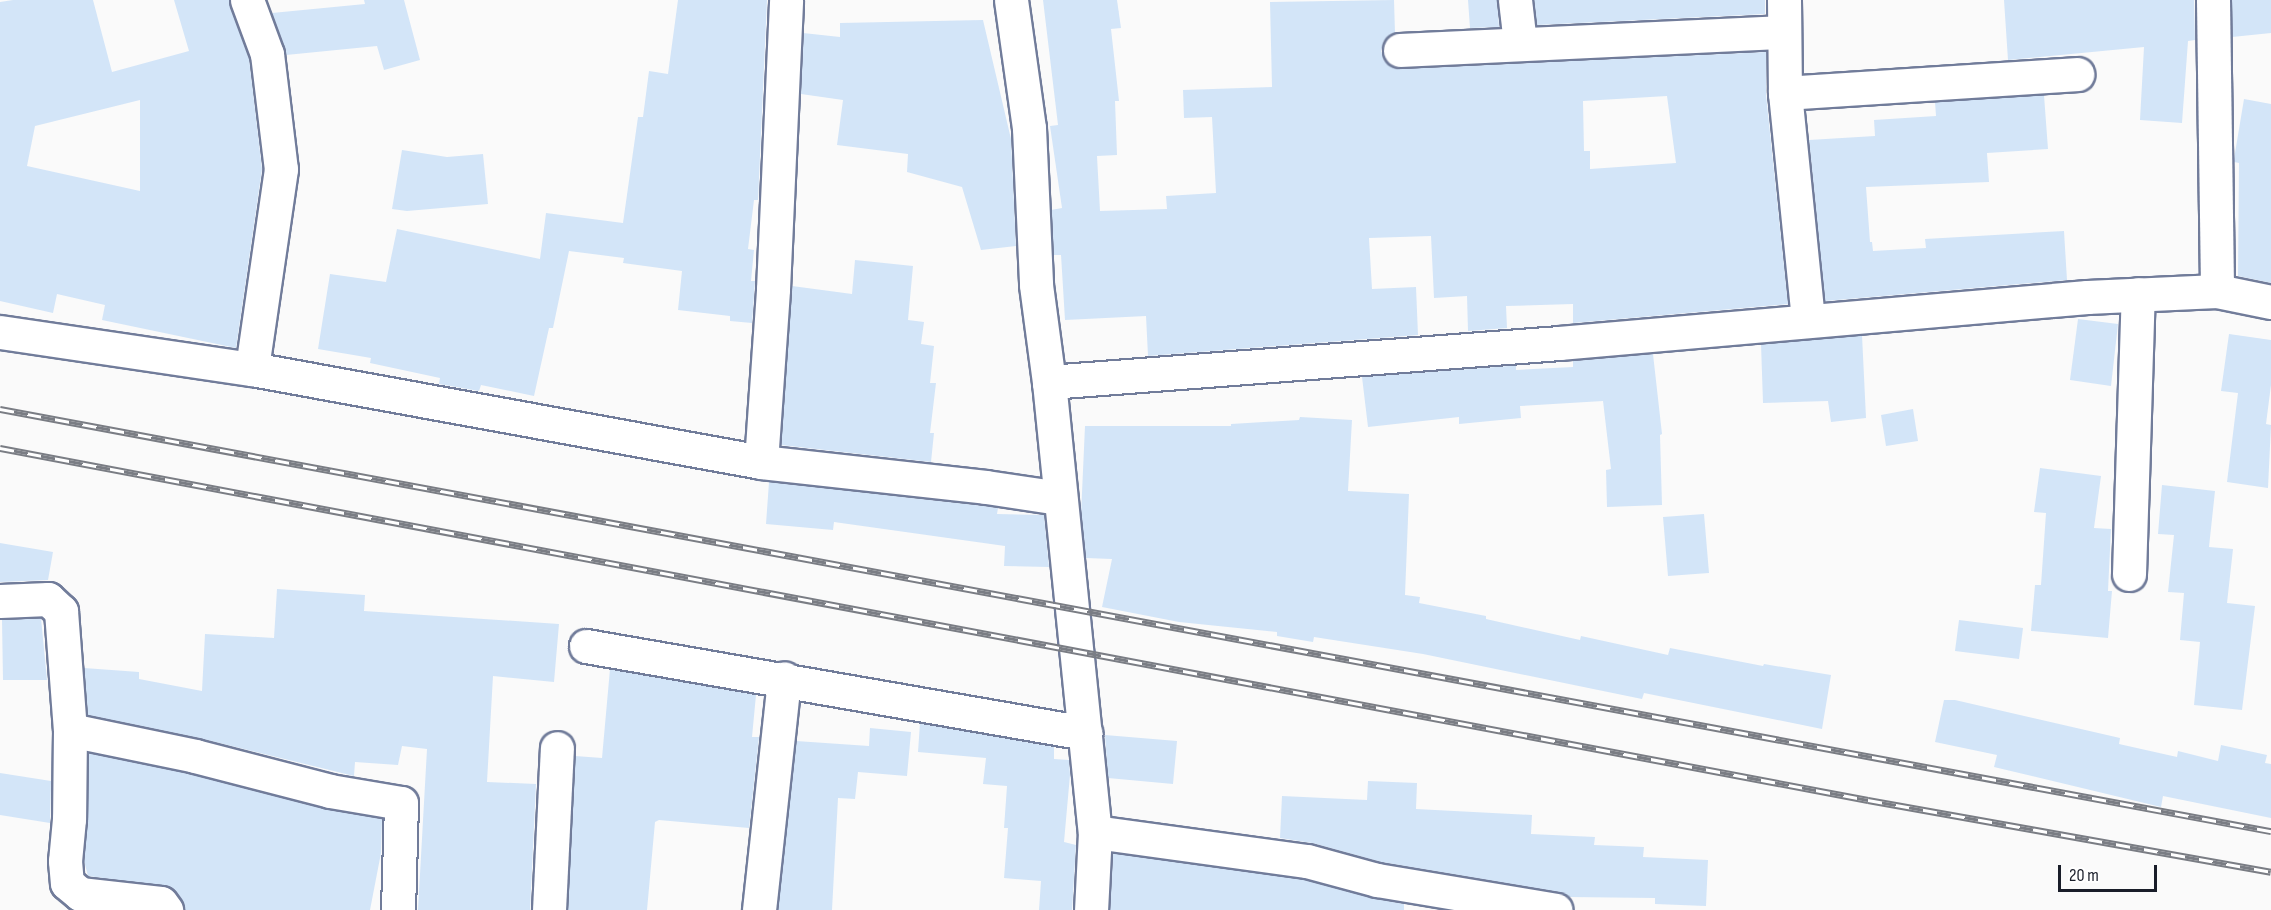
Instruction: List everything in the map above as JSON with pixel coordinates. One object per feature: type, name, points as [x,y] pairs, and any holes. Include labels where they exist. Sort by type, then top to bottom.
[{"type":"street","points":[[247,0],[267,54],[281,170],[252,369]]},
{"type":"street","points":[[760,462],[773,289],[786,0]]},
{"type":"street","points":[[1011,0],[1029,128],[1036,285],[1049,382],[1095,832],[1091,910]]},
{"type":"street","points":[[1515,0],[1520,43]]},
{"type":"street","points":[[1784,0],[1785,93],[1808,320]]},
{"type":"street","points":[[2213,0],[2217,291]]},
{"type":"street","points":[[1400,50],[1784,32]]},
{"type":"street","points":[[1785,93],[2077,74]]},
{"type":"street","points":[[1049,382],[1559,343],[1808,320],[2138,294],[2217,291],[2271,302]]},
{"type":"street","points":[[2129,574],[2138,294]]},
{"type":"street","points":[[0,332],[252,369],[760,462],[1060,498]]},
{"type":"street","points":[[0,601],[48,599],[61,611],[70,730],[69,819],[65,861],[67,883],[80,894],[161,903],[166,910]]},
{"type":"street","points":[[586,646],[784,678],[1084,733]]},
{"type":"street","points":[[759,910],[784,678]]},
{"type":"street","points":[[70,730],[195,756],[330,791],[401,803],[398,910]]},
{"type":"street","points":[[549,910],[557,748]]},
{"type":"street","points":[[1095,832],[1307,861],[1377,880],[1556,910]]},
{"type":"building","points":[[93,0],[112,72],[189,51],[174,0],[229,0],[249,58],[262,169],[236,348],[102,320],[105,305],[57,294],[53,313],[0,301],[0,2]],"holes":[[[140,100],[140,191],[27,166],[35,126]]]},
{"type":"building","points":[[364,0],[404,0],[420,60],[384,70],[377,46],[286,55],[272,13],[365,4]]},
{"type":"building","points":[[678,0],[767,0],[758,200],[754,200],[748,249],[754,250],[751,281],[755,281],[752,323],[730,321],[730,316],[678,310],[682,271],[623,263],[624,258],[569,251],[553,328],[549,328],[534,396],[481,385],[479,391],[439,384],[440,378],[370,363],[371,358],[318,349],[330,274],[386,282],[397,229],[540,259],[546,213],[623,223],[638,117],[643,117],[649,71],[668,74]]},
{"type":"building","points":[[1043,0],[1117,0],[1121,28],[1111,29],[1119,101],[1115,101],[1117,155],[1097,156],[1100,211],[1167,209],[1166,196],[1216,193],[1212,117],[1184,118],[1183,90],[1272,87],[1270,2],[1394,0],[1395,33],[1384,41],[1381,51],[1384,60],[1400,69],[1766,52],[1766,95],[1788,304],[1573,323],[1573,304],[1506,306],[1507,328],[1468,331],[1467,296],[1434,298],[1431,236],[1369,238],[1372,289],[1416,287],[1418,335],[1148,356],[1146,316],[1065,320],[1061,255],[1054,255],[1051,210],[1062,208],[1050,126],[1058,125]],"holes":[[[1667,96],[1676,163],[1590,169],[1590,151],[1584,151],[1583,101]]]},
{"type":"building","points":[[1468,0],[1497,0],[1499,27],[1470,28]]},
{"type":"building","points":[[1534,0],[1765,0],[1765,14],[1537,25]]},
{"type":"building","points":[[2004,0],[2194,0],[2195,40],[2188,41],[2182,123],[2140,120],[2144,47],[2008,60]]},
{"type":"building","points":[[2232,0],[2271,0],[2271,33],[2232,37]]},
{"type":"building","points":[[983,20],[1011,139],[1016,246],[981,250],[962,187],[907,172],[908,154],[837,145],[843,100],[801,94],[803,33],[840,37],[840,23]]},
{"type":"building","points":[[2044,95],[2048,149],[1987,153],[1989,182],[1866,187],[1870,242],[1872,242],[1873,251],[1926,248],[1925,239],[2064,231],[2067,280],[1825,301],[1809,140],[1875,136],[1874,120],[1936,116],[1935,102]]},
{"type":"building","points":[[2244,99],[2271,104],[2271,283],[2238,276],[2239,163],[2234,162],[2234,159]]},
{"type":"building","points":[[402,150],[447,157],[483,154],[488,204],[407,211],[392,209]]},
{"type":"building","points":[[855,260],[913,266],[908,320],[924,322],[921,344],[934,346],[930,383],[936,383],[930,433],[934,433],[931,462],[781,445],[792,286],[852,294]]},
{"type":"building","points":[[2078,319],[2118,324],[2111,386],[2070,380]]},
{"type":"building","points":[[2229,334],[2271,340],[2271,385],[2266,424],[2271,425],[2268,488],[2227,482],[2238,393],[2221,391]]},
{"type":"building","points":[[1862,335],[1866,418],[1831,422],[1828,401],[1763,403],[1761,344]]},
{"type":"building","points":[[1653,354],[1662,434],[1660,435],[1662,505],[1607,507],[1606,470],[1611,469],[1603,401],[1520,406],[1521,418],[1459,424],[1459,417],[1368,427],[1362,377],[1509,366],[1516,366],[1516,370],[1573,367],[1573,361]]},
{"type":"building","points":[[1913,409],[1918,441],[1886,446],[1881,415]]},
{"type":"building","points":[[1300,417],[1352,420],[1348,491],[1409,494],[1405,595],[1420,597],[1419,603],[1486,616],[1486,619],[1580,640],[1581,636],[1668,655],[1670,648],[1763,666],[1764,664],[1831,675],[1822,729],[1644,693],[1642,699],[1423,654],[1314,637],[1313,642],[1277,636],[1277,632],[1179,622],[1102,607],[1112,559],[1086,558],[1081,515],[1085,426],[1231,426],[1231,424],[1299,420]]},
{"type":"building","points":[[2040,468],[2101,476],[2094,528],[2111,529],[2108,591],[2112,591],[2108,638],[2031,631],[2035,585],[2041,585],[2046,513],[2034,512]]},
{"type":"building","points":[[769,482],[984,506],[998,508],[997,514],[1044,515],[1049,567],[1004,566],[1005,546],[834,522],[833,530],[766,524]]},
{"type":"building","points":[[2162,485],[2215,491],[2209,547],[2233,549],[2227,603],[2255,606],[2242,710],[2194,705],[2200,642],[2180,640],[2184,593],[2168,592],[2174,535],[2158,534]]},
{"type":"building","points":[[1704,514],[1709,573],[1668,576],[1663,517]]},
{"type":"building","points":[[0,543],[53,552],[48,580],[0,582]]},
{"type":"building","points":[[277,589],[365,595],[364,611],[559,624],[554,682],[493,676],[487,782],[536,784],[530,910],[418,910],[427,749],[402,746],[398,765],[355,762],[354,776],[199,738],[88,715],[84,668],[139,672],[139,679],[202,691],[205,634],[274,638]]},
{"type":"building","points":[[41,618],[47,680],[3,680],[2,620]]},
{"type":"building","points":[[1959,620],[2023,628],[2019,659],[1955,651]]},
{"type":"building","points":[[610,669],[756,695],[752,737],[759,737],[749,828],[659,820],[655,822],[647,910],[568,910],[575,756],[602,758]]},
{"type":"building","points":[[1944,700],[1955,700],[2120,738],[2119,744],[2177,757],[2178,751],[2218,761],[2221,745],[2267,755],[2265,763],[2271,764],[2271,818],[2163,796],[2161,807],[1994,767],[1997,755],[1935,742]]},
{"type":"building","points":[[920,723],[1054,747],[1054,759],[1069,760],[1070,775],[1064,842],[1076,845],[1072,910],[1039,910],[1041,881],[1004,878],[1008,828],[1004,828],[1007,786],[983,784],[986,758],[918,752]]},
{"type":"building","points":[[870,728],[911,732],[907,776],[858,772],[855,799],[838,798],[832,910],[778,910],[796,741],[869,746]]},
{"type":"building","points":[[1105,735],[1177,741],[1173,784],[1108,778]]},
{"type":"building","points":[[88,753],[191,774],[325,809],[382,819],[381,853],[370,910],[184,910],[181,899],[170,887],[88,876],[84,861],[88,819]]},
{"type":"building","points":[[0,773],[51,781],[50,823],[0,815]]},
{"type":"building","points":[[1368,781],[1417,783],[1416,809],[1532,815],[1531,834],[1595,837],[1594,845],[1644,847],[1643,857],[1708,860],[1706,906],[1655,904],[1655,898],[1569,897],[1559,892],[1381,862],[1312,843],[1280,838],[1282,796],[1367,800]]},
{"type":"building","points":[[1113,853],[1303,879],[1372,898],[1404,904],[1404,910],[1110,910]]},
{"type":"railway","points":[[0,409],[2271,831]]},
{"type":"railway","points":[[0,448],[1868,800],[2271,872]]}]
